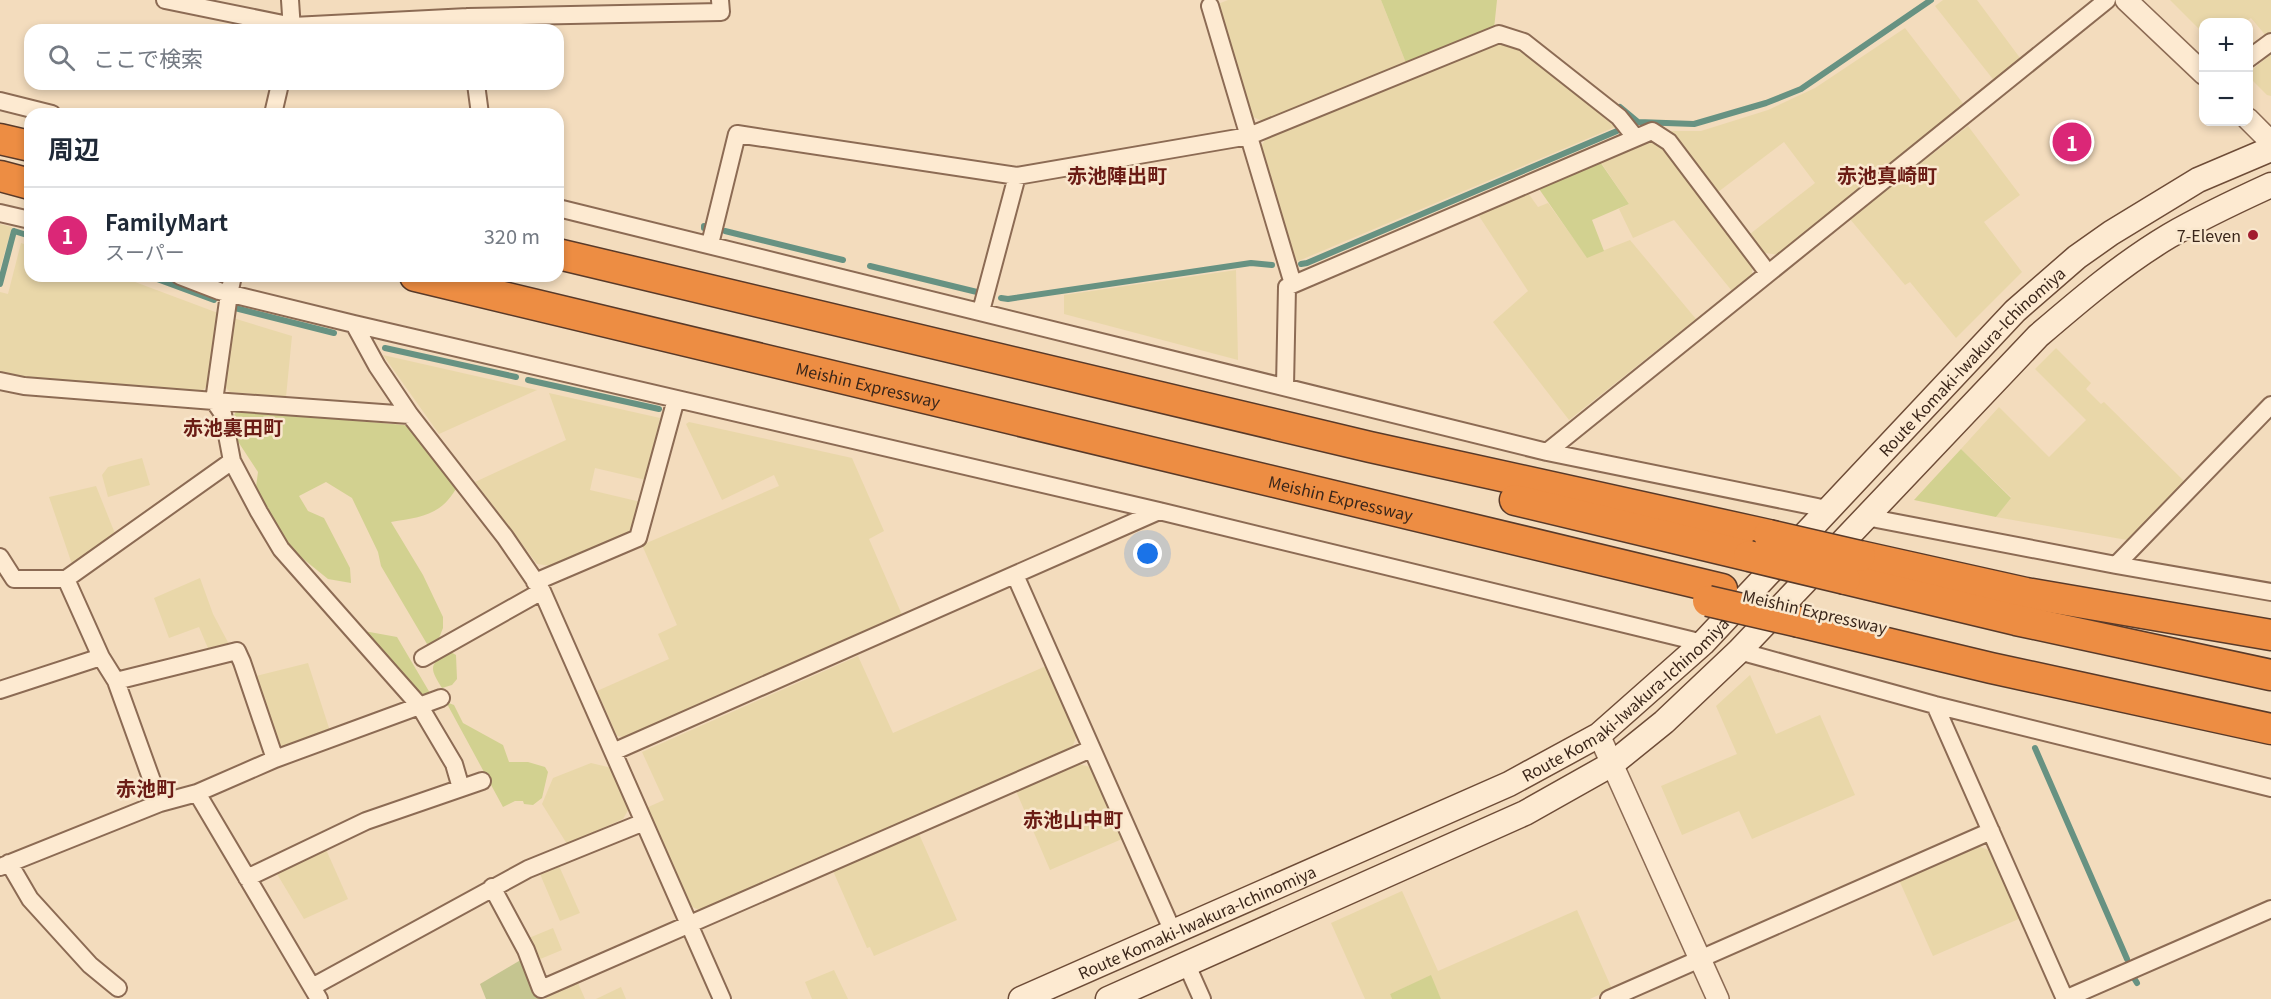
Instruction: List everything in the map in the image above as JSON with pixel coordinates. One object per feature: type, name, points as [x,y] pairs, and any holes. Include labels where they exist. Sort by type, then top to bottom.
[{"type":"highway","points":[[0,139],[24,145]]},
{"type":"highway","points":[[0,177],[24,183]]},
{"type":"highway","points":[[564,255],[1370,447],[1759,546]]},
{"type":"highway","points":[[564,272],[1759,546],[1852,568],[2016,620],[2271,675]]},
{"type":"highway","points":[[439,282],[518,302],[543,325],[1805,616],[1991,668],[2271,729]]},
{"type":"highway","points":[[1852,568],[2026,593],[2271,635]]},
{"type":"highway","name":"Meishin Expressway","points":[[1805,616],[2271,713]]},
{"type":"main road","name":"Route Komaki-Iwakura-Ichinomiya","points":[[1021,999],[1509,784],[1599,735],[1703,643],[2015,311],[2077,257],[2111,233],[2198,180],[2271,149]]},
{"type":"main road","name":"Route Komaki-Iwakura-Ichinomiya","points":[[1108,999],[1525,813],[1612,764],[1664,722],[1739,651],[2038,336],[2087,294],[2167,237],[2271,184]]},
{"type":"street","points":[[165,0],[275,24]]},
{"type":"street","points":[[290,0],[293,24]]},
{"type":"street","points":[[434,24],[721,12],[720,0]]},
{"type":"street","points":[[1547,452],[2107,0]]},
{"type":"street","points":[[2126,0],[2202,72]]},
{"type":"street","points":[[1210,6],[1293,284]]},
{"type":"street","points":[[710,244],[737,134],[1017,176],[1250,136],[1499,34],[1524,42],[1618,117],[1635,136]]},
{"type":"street","points":[[2253,55],[2271,42]]},
{"type":"street","points":[[274,108],[279,90]]},
{"type":"street","points":[[477,90],[479,108]]},
{"type":"street","points":[[0,101],[28,108]]},
{"type":"street","points":[[2253,124],[2271,142]]},
{"type":"street","points":[[1285,386],[1287,287],[1635,136],[1652,131],[1669,142],[1768,273]]},
{"type":"street","points":[[981,311],[1017,176]]},
{"type":"street","points":[[564,209],[1547,452],[1827,509]]},
{"type":"street","points":[[0,213],[24,219]]},
{"type":"street","points":[[196,282],[229,294],[354,324],[1159,511],[1703,643]]},
{"type":"street","points":[[232,282],[214,401],[223,414],[232,461],[258,512],[281,549],[419,705],[454,764],[461,788]]},
{"type":"street","points":[[354,324],[377,366],[410,416],[505,537],[539,587],[722,999]]},
{"type":"street","points":[[0,381],[24,386],[410,416]]},
{"type":"street","points":[[423,658],[539,587],[638,538],[676,399]]},
{"type":"street","points":[[2116,565],[2271,405]]},
{"type":"street","points":[[0,557],[14,579],[66,579],[232,461]]},
{"type":"street","points":[[613,752],[1159,511]]},
{"type":"street","points":[[1866,517],[2271,592]]},
{"type":"street","points":[[1015,575],[1173,932]]},
{"type":"street","points":[[66,579],[101,657],[116,681],[160,803]]},
{"type":"street","points":[[116,681],[237,651],[275,759]]},
{"type":"street","points":[[1739,651],[1935,705],[2271,788]]},
{"type":"street","points":[[0,690],[101,657]]},
{"type":"street","points":[[118,988],[90,965],[30,899],[4,865],[160,803],[197,793],[275,759],[441,698]]},
{"type":"street","points":[[1935,705],[2065,999],[2271,909]]},
{"type":"street","points":[[1599,735],[1718,999]]},
{"type":"street","points":[[492,887],[525,950],[541,989],[1091,749]]},
{"type":"street","points":[[247,878],[366,821],[482,781]]},
{"type":"street","points":[[197,793],[315,993],[492,887],[528,869],[644,822]]},
{"type":"street","points":[[1609,999],[1991,831]]},
{"type":"street","points":[[1186,963],[1202,999]]},
{"type":"shaded area","points":[[1228,0],[1381,0],[1406,63],[1262,121],[1251,116],[1218,4]]},
{"type":"shaded area","points":[[1381,0],[1497,0],[1494,29],[1406,63]]},
{"type":"shaded area","points":[[1943,0],[1977,0],[2023,62],[1996,83],[1935,6]]},
{"type":"shaded area","points":[[2170,0],[2271,0],[2271,33],[2267,37],[2253,18],[2199,18],[2199,29]]},
{"type":"shaded area","points":[[1905,28],[1965,106],[1781,255],[1765,253],[1750,234],[1815,183],[1784,142],[1718,192],[1671,131],[1701,131],[1768,110],[1815,88]]},
{"type":"shaded area","points":[[1501,42],[1521,47],[1615,127],[1296,262],[1261,147],[1267,136]]},
{"type":"shaded area","points":[[2271,54],[2271,96],[2253,81],[2253,69]]},
{"type":"shaded area","points":[[1968,126],[2020,195],[1984,222],[2022,272],[1956,338],[1910,282],[1905,285],[1850,219]]},
{"type":"shaded area","points":[[1648,142],[1659,143],[1753,262],[1752,274],[1732,291],[1674,220],[1633,238],[1619,209],[1629,204],[1600,161]]},
{"type":"shaded area","points":[[1598,159],[1629,204],[1592,220],[1604,251],[1587,258],[1537,186]]},
{"type":"shaded area","points":[[1528,193],[1538,207],[1548,203],[1587,257],[1630,240],[1696,319],[1569,420],[1493,322],[1528,291],[1477,213]]},
{"type":"shaded area","points":[[0,224],[12,227],[0,269]]},
{"type":"shaded area","points":[[21,243],[24,244],[24,282],[135,282],[218,313],[209,384],[201,392],[0,376],[0,292],[8,294]]},
{"type":"shaded area","points":[[1236,270],[1238,360],[1064,314],[1064,295]]},
{"type":"shaded area","points":[[233,318],[292,336],[286,397],[230,392],[225,387]]},
{"type":"shaded area","points":[[2056,348],[2091,383],[2086,389],[2101,404],[2104,402],[2185,482],[2127,540],[1996,517],[2011,497],[1961,449],[1999,407],[2049,457],[2086,420],[2035,369]]},
{"type":"shaded area","points":[[383,355],[537,390],[439,434]]},
{"type":"shaded area","points":[[549,393],[660,418],[646,480],[595,468],[590,490],[641,502],[636,523],[624,536],[551,566],[537,564],[475,482],[566,440]]},
{"type":"shaded area","points":[[237,410],[404,425],[413,430],[458,485],[438,509],[421,516],[391,522],[423,575],[443,617],[443,628],[437,643],[427,644],[381,566],[378,552],[352,498],[326,482],[299,496],[308,511],[324,518],[350,568],[351,583],[328,579],[286,545],[256,487],[258,472],[237,440],[233,417]]},
{"type":"shaded area","points":[[689,422],[852,458],[884,531],[869,539],[903,617],[628,738],[617,736],[597,691],[669,659],[658,634],[677,625],[642,545],[779,486],[774,475],[722,500],[686,424]]},
{"type":"shaded area","points":[[1961,449],[2011,498],[1996,517],[1914,500]]},
{"type":"shaded area","points":[[142,458],[150,485],[108,497],[102,475],[108,467]]},
{"type":"shaded area","points":[[96,486],[116,536],[73,567],[49,497]]},
{"type":"shaded area","points":[[200,578],[213,614],[231,648],[210,653],[199,627],[169,638],[154,598]]},
{"type":"shaded area","points":[[364,631],[397,637],[430,693],[428,696],[421,695]]},
{"type":"shaded area","points":[[449,651],[456,655],[457,679],[452,685],[442,688],[433,667]]},
{"type":"shaded area","points":[[858,656],[893,733],[1046,666],[1077,735],[1072,748],[702,911],[690,906],[646,808],[664,800],[642,752]]},
{"type":"shaded area","points":[[308,663],[330,731],[278,753],[252,677]]},
{"type":"shaded area","points":[[1750,675],[1776,734],[1820,715],[1855,795],[1752,839],[1739,811],[1682,835],[1661,786],[1737,754],[1716,706]]},
{"type":"shaded area","points":[[446,702],[454,705],[463,723],[503,745],[509,762],[528,762],[545,767],[548,772],[542,798],[533,805],[515,801],[503,807]]},
{"type":"shaded area","points":[[591,763],[612,768],[630,807],[623,819],[567,844],[542,804],[553,778]]},
{"type":"shaded area","points":[[1079,764],[1090,767],[1122,839],[1050,870],[1016,791]]},
{"type":"shaded area","points":[[919,834],[957,920],[874,956],[870,947],[867,948],[833,871]]},
{"type":"shaded area","points":[[324,845],[348,899],[304,919],[274,869]]},
{"type":"shaded area","points":[[1978,846],[1991,851],[2021,918],[1933,956],[1899,880]]},
{"type":"shaded area","points":[[559,866],[580,913],[560,921],[540,874]]},
{"type":"shaded area","points":[[1402,891],[1438,971],[1577,910],[1612,989],[1590,999],[1441,999],[1430,976],[1390,994],[1392,999],[1365,999],[1331,923]]},
{"type":"shaded area","points":[[553,928],[562,950],[533,962],[524,940]]},
{"type":"shaded area","points":[[834,970],[848,999],[812,999],[805,982]]},
{"type":"shaded area","points":[[1431,975],[1441,999],[1392,999],[1390,994]]},
{"type":"shaded area","points":[[578,983],[585,999],[546,999],[546,998]]},
{"type":"shaded area","points":[[621,987],[626,999],[596,999]]},
{"type":"green space","points":[[524,958],[541,999],[486,999],[480,984]]},
{"type":"waterway","points":[[1620,107],[1638,122],[1694,124],[1766,103],[1801,89],[1931,0]]},
{"type":"waterway","points":[[1301,264],[1617,131]]},
{"type":"waterway","points":[[0,284],[14,231],[24,234]]},
{"type":"waterway","points":[[725,231],[843,260]]},
{"type":"waterway","points":[[1001,298],[1008,299],[1251,263],[1272,265]]},
{"type":"waterway","points":[[870,266],[977,292]]},
{"type":"waterway","points":[[165,282],[214,300]]},
{"type":"waterway","points":[[235,308],[334,333]]},
{"type":"waterway","points":[[385,348],[516,377]]},
{"type":"waterway","points":[[528,380],[659,409]]},
{"type":"waterway","points":[[2035,748],[2127,959]]},
{"type":"waterway","points":[[2134,978],[2137,983]]},
{"type":"place","name":"FamilyMart","points":[[2072,142]]},
{"type":"place","name":"7-Eleven","points":[[2253,235]]},
{"type":"district","name":"赤池陣出町","points":[[1117,174]]},
{"type":"district","name":"赤池真崎町","points":[[1887,174]]},
{"type":"district","name":"赤池裏田町","points":[[233,426]]},
{"type":"district","name":"赤池町","points":[[146,787]]},
{"type":"district","name":"赤池山中町","points":[[1073,818]]}]
